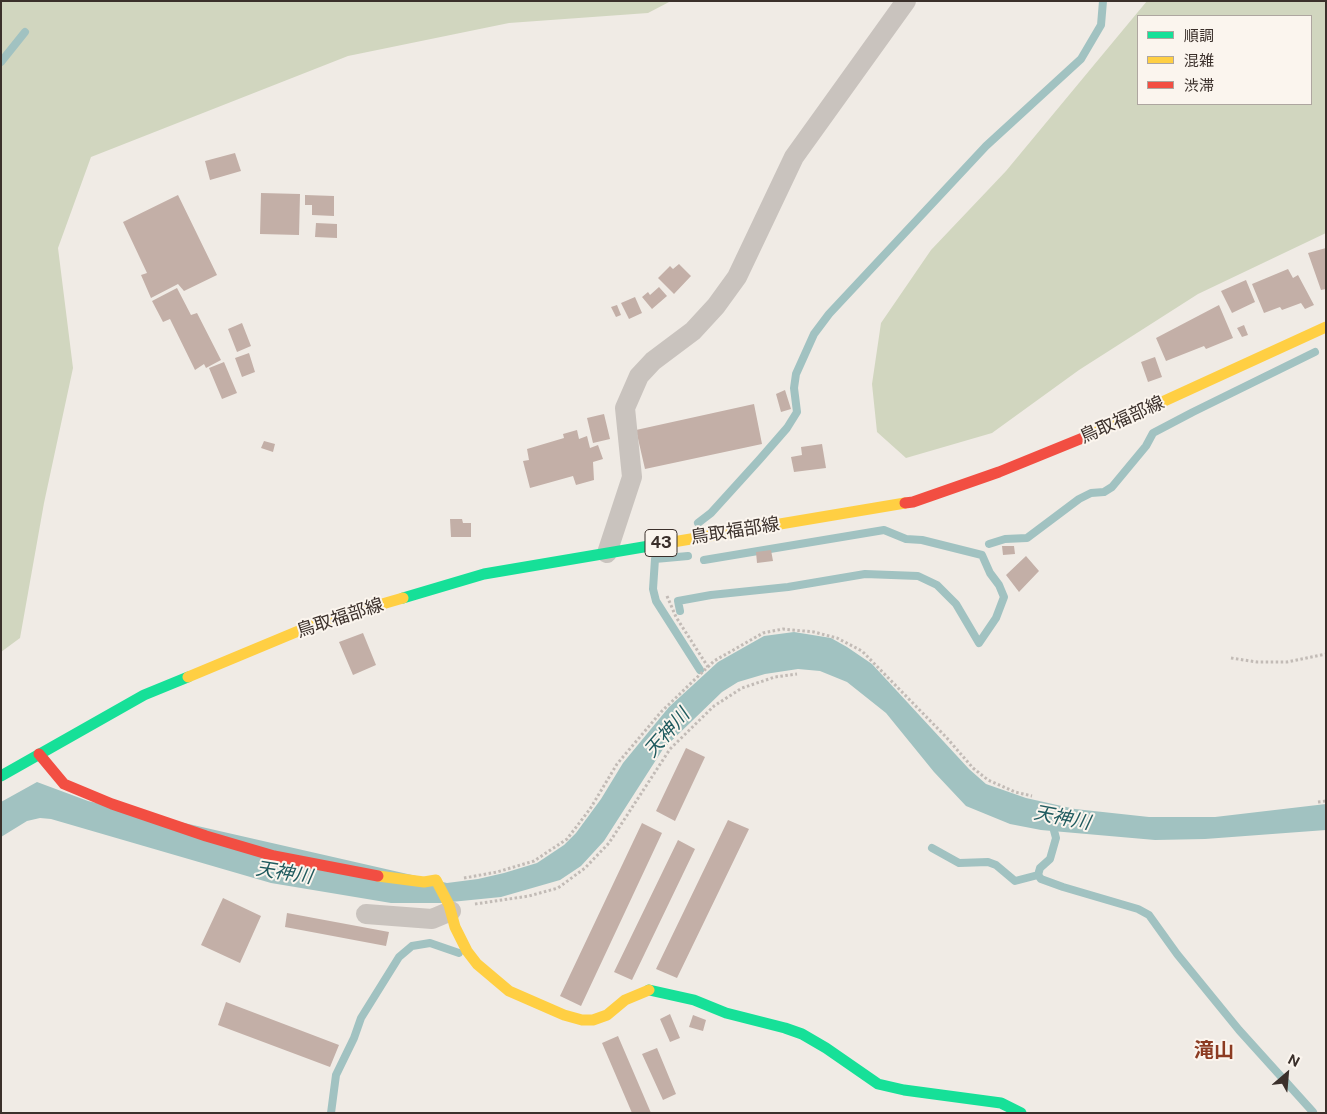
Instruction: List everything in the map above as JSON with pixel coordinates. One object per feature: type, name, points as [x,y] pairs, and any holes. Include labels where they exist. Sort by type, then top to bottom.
[{"type":"main road","name":"鳥取福部線","points":[[1,776],[144,695],[320,622],[484,574],[913,502],[999,472],[1114,425],[1326,327]]},
{"type":"main road","points":[[39,754],[64,784],[112,804],[206,836],[274,856],[357,872],[424,882],[437,881],[467,951],[477,964],[509,991],[564,1015],[582,1020],[593,1020],[606,1016],[625,1000],[649,990],[665,993],[694,1000],[726,1013],[802,1034],[878,1084],[904,1090],[1001,1104],[1021,1113]]},
{"type":"street","points":[[607,553],[632,477],[625,408],[639,376],[654,361],[693,331],[716,306],[737,277],[794,157],[906,1]]},
{"type":"street","points":[[366,914],[432,919],[450,908]]},
{"type":"path","points":[[667,596],[676,617],[708,667]]},
{"type":"path","points":[[437,881],[455,880],[497,872],[534,861],[567,839],[590,809],[618,764],[661,712],[714,661],[763,633],[783,629],[814,632],[837,638],[862,651],[946,737],[973,768],[988,780],[1015,792],[1032,796]]},
{"type":"path","points":[[1231,658],[1257,662],[1287,662],[1326,654]]},
{"type":"path","points":[[450,908],[529,896],[558,888],[585,868],[609,843],[670,749],[714,706],[742,688],[775,677],[797,674]]},
{"type":"path","points":[[1318,802],[1326,801]]},
{"type":"green space","points":[[1,1],[671,1],[648,13],[509,23],[348,56],[91,157],[58,248],[73,368],[44,503],[20,638],[1,652]]},
{"type":"green space","points":[[1147,1],[1326,1],[1326,233],[1198,294],[1079,370],[992,433],[906,458],[877,432],[872,384],[881,323],[931,250],[1006,171]]},
{"type":"water","name":"天神川","points":[[794,632],[831,638],[872,664],[969,769],[986,784],[1026,798],[1075,809],[1149,817],[1215,817],[1326,804],[1326,830],[1205,839],[1155,840],[1041,830],[1010,824],[966,806],[934,772],[886,713],[847,682],[820,671],[798,669],[765,674],[738,682],[722,692],[663,749],[604,841],[581,866],[560,880],[501,897],[441,903],[391,903],[271,883],[51,819],[40,818],[27,821],[1,837],[1,802],[37,782],[88,801],[447,883],[504,873],[537,863],[564,845],[576,833],[601,799],[623,763],[669,707],[718,662],[764,636]]},
{"type":"building","points":[[235,153],[241,171],[210,180],[205,161]]},
{"type":"building","points":[[261,193],[300,194],[299,235],[260,234]]},
{"type":"building","points":[[178,195],[217,275],[184,291],[178,284],[151,298],[141,275],[147,273],[123,222]]},
{"type":"building","points":[[305,195],[334,196],[334,216],[312,215],[312,205],[305,205]]},
{"type":"building","points":[[316,223],[337,224],[337,238],[315,237]]},
{"type":"building","points":[[1326,248],[1326,289],[1321,290],[1308,253]]},
{"type":"building","points":[[679,264],[691,276],[674,294],[658,278],[670,266],[673,269]]},
{"type":"building","points":[[1288,269],[1293,278],[1298,275],[1314,305],[1305,309],[1301,303],[1282,310],[1280,307],[1264,313],[1252,284]]},
{"type":"building","points":[[1246,280],[1255,302],[1232,313],[1221,291]]},
{"type":"building","points":[[659,287],[667,296],[652,309],[642,297],[648,292],[650,295]]},
{"type":"building","points":[[177,288],[191,315],[197,313],[221,360],[206,368],[204,364],[195,370],[170,319],[163,322],[152,301]]},
{"type":"building","points":[[635,297],[642,313],[629,319],[621,303]]},
{"type":"building","points":[[617,305],[621,315],[616,317],[611,307]]},
{"type":"building","points":[[1219,305],[1233,338],[1206,349],[1204,346],[1166,361],[1156,338]]},
{"type":"building","points":[[242,323],[251,346],[237,352],[228,329]]},
{"type":"building","points":[[1244,325],[1248,335],[1242,337],[1237,328]]},
{"type":"building","points":[[249,353],[255,372],[242,377],[235,358]]},
{"type":"building","points":[[1155,357],[1162,377],[1148,382],[1141,362]]},
{"type":"building","points":[[224,362],[237,393],[222,399],[209,368]]},
{"type":"building","points":[[785,390],[791,409],[781,412],[776,394]]},
{"type":"building","points":[[754,404],[762,444],[645,469],[636,430]]},
{"type":"building","points":[[604,414],[610,439],[593,443],[587,418]]},
{"type":"building","points":[[577,430],[579,439],[587,436],[590,448],[598,445],[603,459],[593,462],[594,480],[576,485],[573,476],[530,488],[523,461],[529,460],[527,449],[564,438],[563,434]]},
{"type":"building","points":[[264,441],[275,444],[273,452],[261,448]]},
{"type":"building","points":[[822,444],[826,468],[794,472],[791,457],[802,455],[801,447]]},
{"type":"building","points":[[450,519],[462,519],[463,523],[471,523],[471,537],[451,537]]},
{"type":"building","points":[[1002,546],[1014,546],[1015,554],[1003,555]]},
{"type":"building","points":[[771,550],[773,561],[757,563],[756,552]]},
{"type":"building","points":[[1026,556],[1039,571],[1019,592],[1006,575]]},
{"type":"building","points":[[363,633],[376,665],[353,675],[339,642]]},
{"type":"building","points":[[686,748],[705,757],[675,821],[656,811]]},
{"type":"building","points":[[728,820],[749,829],[677,978],[656,969]]},
{"type":"building","points":[[642,823],[662,833],[581,1006],[560,996]]},
{"type":"building","points":[[678,840],[695,849],[632,980],[614,972]]},
{"type":"building","points":[[223,898],[261,916],[240,963],[201,945]]},
{"type":"building","points":[[287,913],[389,932],[386,946],[285,927]]},
{"type":"building","points":[[226,1002],[339,1045],[330,1067],[218,1025]]},
{"type":"building","points":[[670,1014],[680,1038],[670,1042],[660,1019]]},
{"type":"building","points":[[693,1015],[706,1020],[703,1031],[689,1027]]},
{"type":"building","points":[[618,1036],[651,1113],[632,1113],[602,1043]]},
{"type":"building","points":[[657,1048],[676,1094],[663,1100],[642,1054]]},
{"type":"waterway","points":[[698,523],[711,513],[787,428],[797,412],[794,388],[796,374],[814,334],[829,314],[986,146],[1081,59],[1101,25],[1103,1]]},
{"type":"waterway","points":[[1,62],[25,32]]},
{"type":"waterway","points":[[989,544],[1005,539],[1027,538],[1079,499],[1091,493],[1104,492],[1112,487],[1146,446],[1153,433],[1315,352]]},
{"type":"waterway","points":[[680,611],[678,601],[711,595],[788,587],[865,574],[918,576],[937,585],[956,604],[979,643],[996,618],[1004,597],[982,555],[922,540],[906,539],[884,530],[704,560]]},
{"type":"waterway","points":[[688,556],[655,559],[653,589],[656,601],[700,670]]},
{"type":"waterway","name":"天神川","points":[[1052,823],[1056,838],[1050,859],[1040,868],[1038,875],[1041,879],[1138,909],[1149,915],[1177,954],[1239,1030],[1313,1112]]},
{"type":"waterway","points":[[932,848],[959,863],[988,862],[996,865],[1015,881],[1038,875]]},
{"type":"waterway","points":[[331,1113],[336,1075],[354,1038],[361,1018],[399,957],[412,946],[430,943],[459,953]]},
{"type":"traffic: fast","points":[[403,598],[484,574],[661,544]]},
{"type":"traffic: fast","points":[[1,776],[144,695],[188,677]]},
{"type":"traffic: fast","points":[[649,990],[694,1000],[726,1013],[802,1034],[878,1084],[904,1090],[1001,1103],[1021,1113]]},
{"type":"traffic: slow","points":[[1090,435],[1326,327]]},
{"type":"traffic: slow","points":[[661,544],[905,503]]},
{"type":"traffic: slow","points":[[188,677],[320,622],[403,598]]},
{"type":"traffic: slow","points":[[378,876],[424,882],[436,880],[449,905],[455,927],[467,951],[477,964],[509,991],[564,1015],[582,1020],[593,1020],[607,1015],[625,1000],[649,990]]},
{"type":"traffic: jam","points":[[905,503],[913,502],[999,472],[1090,435]]},
{"type":"traffic: jam","points":[[39,754],[64,784],[112,804],[206,836],[274,856],[378,876]]},
{"type":"district","name":"滝山","points":[[1214,1051]]}]
